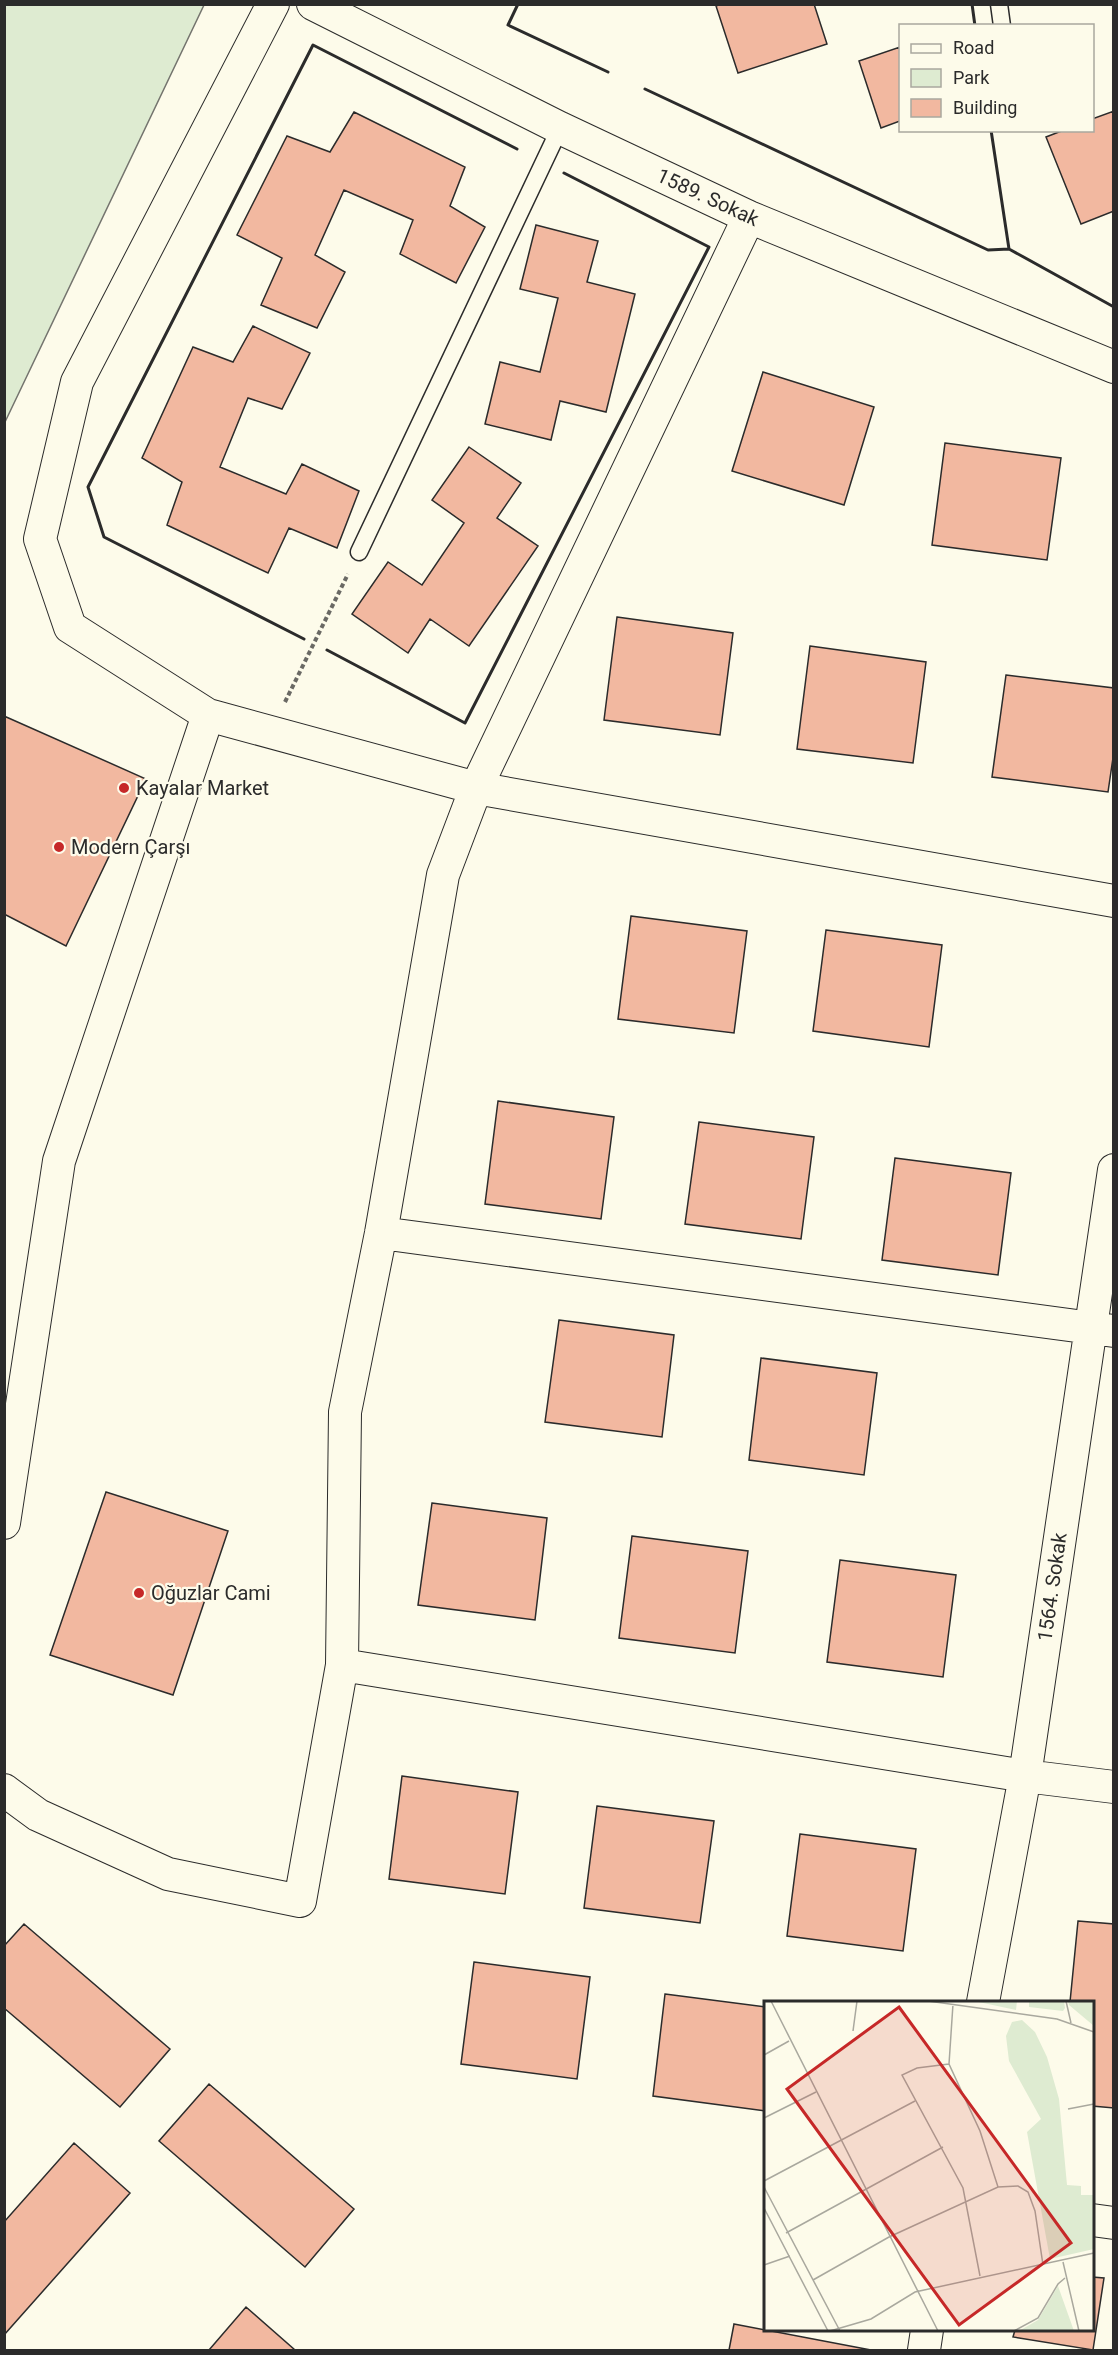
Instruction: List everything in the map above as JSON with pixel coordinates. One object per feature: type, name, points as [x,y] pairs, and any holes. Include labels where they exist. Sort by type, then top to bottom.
[{"type":"street","points":[[273,4],[77,382],[40,538],[70,627],[208,715],[476,788],[1113,901]]},
{"type":"street","name":"1589. Sokak","points":[[314,4],[560,128],[749,217],[1113,367]]},
{"type":"street","points":[[4,1790],[38,1815],[168,1874],[300,1901],[342,1665],[345,1412],[381,1233],[443,875],[476,788],[749,217]]},
{"type":"street","points":[[4,1523],[59,1161],[208,715]]},
{"type":"street","name":"1564. Sokak","points":[[982,2001],[1025,1776],[1101,1329],[1113,1170]]},
{"type":"street","points":[[381,1233],[1101,1329]]},
{"type":"street","points":[[342,1665],[1025,1776],[1113,1787]]},
{"type":"street","points":[[1094,2220],[1113,2223]]},
{"type":"street","points":[[924,2350],[927,2331]]},
{"type":"lane","points":[[999,4],[1002,24]]},
{"type":"lane","points":[[359,552],[560,128]]},
{"type":"path","points":[[269,732],[359,552]]},
{"type":"green space","points":[[4,5],[204,5],[5,422]]},
{"type":"building","points":[[721,4],[814,4],[827,44],[738,73],[716,6]]},
{"type":"building","points":[[899,47],[899,121],[881,128],[859,61]]},
{"type":"building","points":[[1114,111],[1114,211],[1081,224],[1046,137],[1059,132],[1094,132],[1094,118]]},
{"type":"building","points":[[354,112],[465,167],[450,206],[485,227],[456,283],[400,254],[413,220],[344,190],[315,255],[345,272],[317,328],[261,305],[282,258],[237,235],[287,136],[330,152]]},
{"type":"building","points":[[536,225],[598,241],[587,282],[635,294],[606,412],[560,401],[551,440],[485,424],[500,362],[540,372],[558,298],[520,289]]},
{"type":"building","points":[[253,326],[310,353],[282,409],[248,398],[220,467],[286,494],[302,464],[359,491],[337,548],[289,528],[268,573],[167,525],[182,482],[142,458],[193,347],[233,362]]},
{"type":"building","points":[[763,372],[874,407],[844,505],[732,471]]},
{"type":"building","points":[[945,443],[1061,458],[1047,560],[932,545]]},
{"type":"building","points":[[469,447],[521,483],[497,518],[538,546],[469,646],[430,619],[408,653],[352,614],[388,562],[422,585],[464,523],[432,500]]},
{"type":"building","points":[[617,617],[733,633],[720,735],[604,720]]},
{"type":"building","points":[[810,646],[926,662],[913,763],[797,749]]},
{"type":"building","points":[[1006,675],[1114,688],[1114,751],[1108,792],[992,777]]},
{"type":"building","name":"Modern Çarşı","points":[[4,716],[146,779],[66,946],[4,914]]},
{"type":"building","points":[[631,916],[747,931],[734,1033],[618,1019]]},
{"type":"building","points":[[826,930],[942,945],[929,1047],[813,1031]]},
{"type":"building","points":[[498,1101],[614,1117],[601,1219],[485,1204]]},
{"type":"building","points":[[699,1122],[814,1137],[801,1239],[685,1224]]},
{"type":"building","points":[[895,1158],[1011,1173],[998,1275],[882,1260]]},
{"type":"building","points":[[559,1320],[674,1335],[662,1437],[545,1422]]},
{"type":"building","points":[[761,1358],[877,1373],[864,1475],[749,1460]]},
{"type":"building","name":"Oğuzlar Cami","points":[[106,1492],[228,1531],[173,1695],[50,1655]]},
{"type":"building","points":[[432,1503],[547,1518],[535,1620],[418,1605]]},
{"type":"building","points":[[632,1536],[748,1551],[735,1653],[619,1638]]},
{"type":"building","points":[[840,1560],[956,1575],[943,1677],[827,1662]]},
{"type":"building","points":[[402,1776],[518,1792],[505,1894],[389,1879]]},
{"type":"building","points":[[597,1806],[714,1821],[700,1923],[584,1908]]},
{"type":"building","points":[[800,1834],[916,1849],[903,1951],[787,1936]]},
{"type":"building","points":[[1078,1921],[1114,1924],[1114,2108],[1094,2106],[1094,2001],[1070,2001]]},
{"type":"building","points":[[24,1924],[170,2049],[120,2107],[4,2008],[4,1946]]},
{"type":"building","points":[[474,1962],[590,1977],[577,2079],[461,2064]]},
{"type":"building","points":[[665,1994],[764,2007],[764,2111],[653,2096]]},
{"type":"building","points":[[209,2084],[354,2209],[305,2267],[159,2141]]},
{"type":"building","points":[[74,2143],[130,2193],[4,2335],[4,2222]]},
{"type":"building","points":[[1094,2277],[1104,2278],[1093,2350],[1013,2337],[1015,2331],[1094,2331]]},
{"type":"building","points":[[246,2307],[295,2350],[209,2350]]},
{"type":"building","points":[[734,2324],[871,2350],[729,2350]]},
{"type":"wall","points":[[518,4],[508,25],[608,72]]},
{"type":"wall","points":[[972,4],[975,24]]},
{"type":"wall","points":[[304,639],[104,537],[88,487],[313,45],[517,149]]},
{"type":"wall","points":[[645,89],[988,250],[1009,249],[991,132]]},
{"type":"wall","points":[[327,650],[465,723],[709,247],[564,173]]},
{"type":"wall","points":[[1009,249],[1114,307]]},
{"type":"place","name":"Kayalar Market","points":[[124,788]]},
{"type":"place","name":"Modern Çarşı","points":[[59,847]]},
{"type":"place","name":"Oğuzlar Cami","points":[[139,1593]]}]
